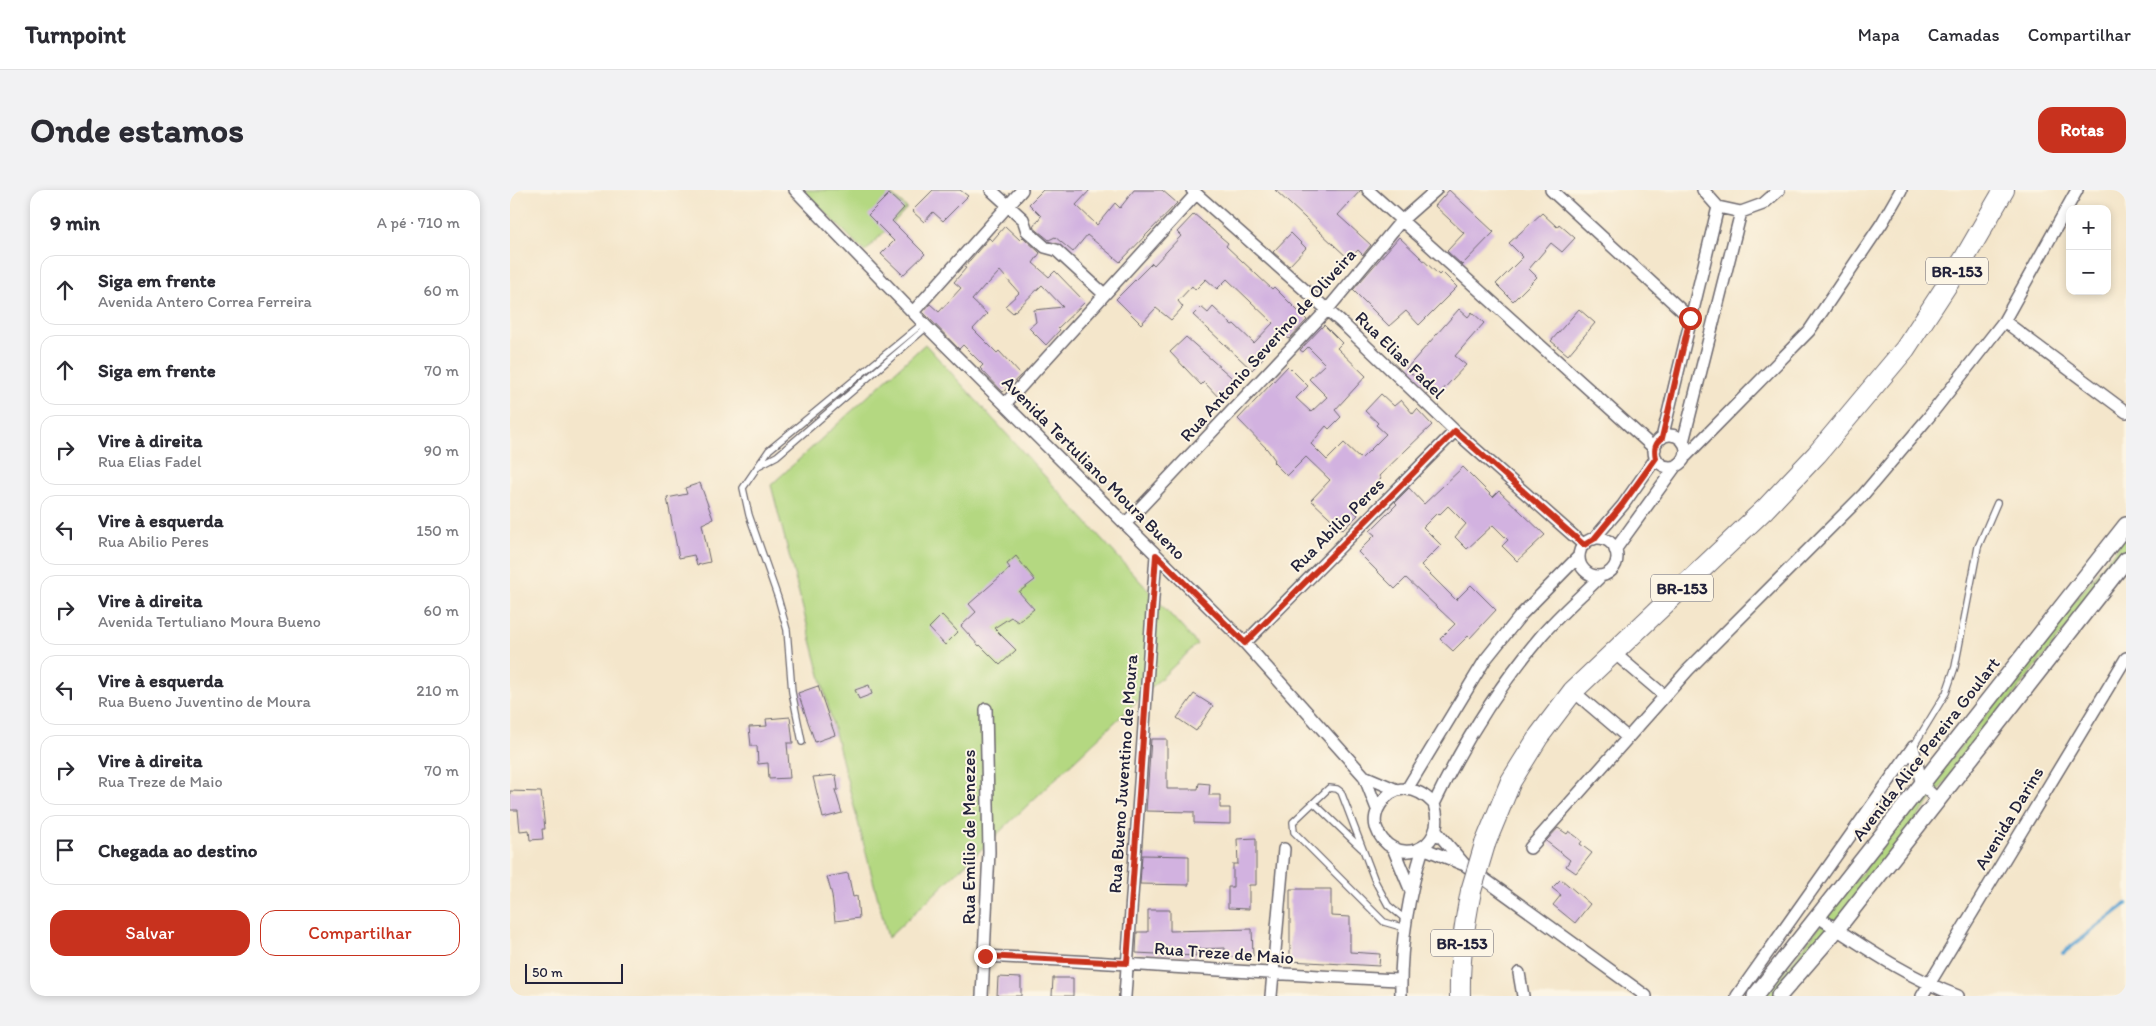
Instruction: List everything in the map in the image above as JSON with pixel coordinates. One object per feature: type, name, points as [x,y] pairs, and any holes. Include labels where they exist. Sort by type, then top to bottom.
[{"type":"highway","name":"BR-153","points":[[1460,996],[1459,972],[1463,931],[1471,891],[1485,844],[1511,781],[1539,736],[1573,691],[1765,509],[1817,454],[1905,349],[1964,259],[2004,190]]},
{"type":"street","name":"Avenida Tertuliano Moura Bueno","points":[[796,190],[925,325],[1245,643],[1364,776],[1377,809]]},
{"type":"street","points":[[991,190],[1023,219],[1027,230],[1045,247],[1056,250],[1104,294]]},
{"type":"street","points":[[913,312],[1022,190]]},
{"type":"street","points":[[1368,190],[1655,453],[1660,464],[1667,467],[1675,467]]},
{"type":"street","name":"Rua Antonio Severino de Oliveira","points":[[1126,524],[1327,310],[1401,221],[1436,190]]},
{"type":"street","points":[[1551,190],[1690,318]]},
{"type":"street","points":[[1703,190],[1718,207],[1741,212],[1763,204],[1779,190]]},
{"type":"street","points":[[1615,550],[1675,467],[1682,463],[1686,456],[1809,331],[1882,223],[1901,190]]},
{"type":"street","points":[[1530,848],[1665,696],[1762,594],[1863,495],[1928,418],[2004,321],[2077,190]]},
{"type":"street","points":[[1005,404],[1194,192]]},
{"type":"street","name":"Rua Elias Fadel","points":[[1194,192],[1327,310],[1455,431],[1584,545]]},
{"type":"street","points":[[1646,996],[1465,866],[1422,848],[1402,851],[1393,848],[1379,836],[1375,823],[1377,809],[1385,797],[1402,789],[1485,660],[1521,615],[1579,556],[1584,545],[1594,539],[1622,505],[1655,453],[1662,438],[1718,207]]},
{"type":"street","points":[[1683,442],[1741,212]]},
{"type":"street","points":[[2004,321],[2126,412]]},
{"type":"street","name":"Rua Abilio Peres","points":[[1245,643],[1455,431]]},
{"type":"street","points":[[1662,438],[1670,435],[1677,437],[1686,448],[1686,456]]},
{"type":"street","name":"Avenida Alice Pereira Goulart","points":[[1755,996],[2126,525]]},
{"type":"street","points":[[1579,556],[1585,572],[1593,576],[1609,573],[1617,558],[1615,550],[1610,543],[1603,539],[1594,539]]},
{"type":"street","name":"Rua Bueno Juventino de Moura","points":[[1125,996],[1156,555]]},
{"type":"street","points":[[1779,996],[1837,929],[1939,801],[2126,560]]},
{"type":"street","points":[[1434,804],[1467,738],[1508,677],[1543,634],[1601,576]]},
{"type":"street","points":[[1613,652],[1665,696]]},
{"type":"street","name":"Avenida Darins","points":[[1922,996],[2126,658]]},
{"type":"street","points":[[1573,691],[1628,737]]},
{"type":"street","name":"Rua Emílio de Menezes","points":[[982,996],[988,852],[986,709]]},
{"type":"street","points":[[1913,747],[1922,785],[1939,801]]},
{"type":"street","points":[[1737,996],[1913,747]]},
{"type":"street","name":"Avenida Tertuliano Moura Bueno","points":[[1364,776],[1402,789]]},
{"type":"street","points":[[1402,789],[1424,794],[1434,804],[1438,817],[1436,831],[1422,848],[1410,889],[1401,980],[1402,996]]},
{"type":"street","points":[[1436,831],[1465,866]]},
{"type":"street","points":[[1393,848],[1410,889]]},
{"type":"street","points":[[1271,996],[1284,849]]},
{"type":"street","points":[[1818,917],[1877,956],[1928,985],[1958,996]]},
{"type":"street","name":"Rua Treze de Maio","points":[[985,956],[1401,980]]},
{"type":"street","points":[[1519,973],[1523,996]]},
{"type":"lane","points":[[802,742],[792,692],[787,630],[749,515],[743,488],[769,450],[925,325]]},
{"type":"lane","points":[[1913,747],[1946,693],[1956,667],[1978,548],[1997,504]]},
{"type":"lane","points":[[1329,788],[1337,789],[1341,792],[1375,881],[1388,905],[1406,924],[1384,922],[1294,832],[1293,822],[1329,788]]},
{"type":"lane","points":[[1314,802],[1363,849]]},
{"type":"green space","points":[[803,190],[886,190],[907,208],[865,252]]},
{"type":"green space","points":[[925,344],[1197,644],[888,938],[771,485]]},
{"type":"green space","points":[[2126,536],[2126,552],[1777,996],[1765,996]]},
{"type":"building","points":[[933,190],[960,190],[968,196],[943,221],[933,212],[924,222],[912,211]]},
{"type":"building","points":[[1043,190],[1090,190],[1076,205],[1097,225],[1115,203],[1120,208],[1134,190],[1162,190],[1177,203],[1120,262],[1087,235],[1073,252],[1055,237],[1049,240],[1033,227],[1041,216],[1029,204]]},
{"type":"building","points":[[1275,190],[1361,190],[1338,215],[1371,245],[1363,255],[1358,250],[1349,259]]},
{"type":"building","points":[[1449,190],[1494,232],[1462,265],[1447,251],[1464,233],[1435,206]]},
{"type":"building","points":[[889,194],[904,208],[892,221],[925,254],[903,275],[881,254],[894,241],[868,215]]},
{"type":"building","points":[[1542,213],[1557,227],[1559,224],[1575,238],[1562,252],[1551,243],[1529,269],[1537,277],[1513,301],[1496,284],[1523,257],[1509,243]]},
{"type":"building","points":[[1194,214],[1228,243],[1226,246],[1272,289],[1274,287],[1307,320],[1289,339],[1281,332],[1259,354],[1263,358],[1252,370],[1193,315],[1201,307],[1208,313],[1213,307],[1254,343],[1273,323],[1227,279],[1217,289],[1206,279],[1195,290],[1192,286],[1178,301],[1183,307],[1171,320],[1156,308],[1141,324],[1116,299],[1152,263],[1154,265],[1181,236],[1177,232]]},
{"type":"building","points":[[1005,226],[1020,240],[1023,237],[1040,253],[1033,263],[1049,277],[1055,271],[1085,302],[1058,328],[1060,330],[1046,345],[1029,328],[1036,322],[1034,310],[1063,307],[1042,285],[1013,313],[1005,306],[1019,293],[1000,271],[985,285],[972,300],[987,314],[973,329],[997,353],[999,351],[1021,375],[1003,392],[980,368],[983,365],[963,345],[959,349],[923,312],[930,304],[939,312],[961,288],[954,282],[966,268],[964,267],[989,238],[992,241]]},
{"type":"building","points":[[1291,233],[1306,248],[1289,266],[1273,252]]},
{"type":"building","points":[[1399,237],[1439,275],[1442,272],[1457,287],[1419,325],[1406,311],[1389,326],[1353,290]]},
{"type":"building","points":[[1459,309],[1468,317],[1472,312],[1484,323],[1455,356],[1466,365],[1437,396],[1406,369]]},
{"type":"building","points":[[1579,309],[1595,323],[1568,355],[1551,341]]},
{"type":"building","points":[[1324,325],[1342,343],[1337,348],[1366,376],[1335,410],[1341,417],[1329,429],[1326,426],[1311,444],[1327,460],[1344,443],[1361,459],[1386,434],[1376,425],[1378,423],[1365,411],[1381,394],[1394,406],[1401,400],[1413,414],[1417,409],[1432,425],[1379,476],[1381,479],[1368,491],[1370,493],[1353,511],[1358,515],[1343,530],[1311,500],[1330,480],[1306,457],[1287,476],[1273,462],[1275,460],[1267,449],[1238,419],[1288,366],[1308,386],[1296,398],[1311,412],[1327,397],[1309,379],[1325,364],[1308,347],[1303,352],[1300,350]]},
{"type":"building","points":[[1186,337],[1239,384],[1222,401],[1204,382],[1201,385],[1170,352]]},
{"type":"building","points":[[1463,467],[1493,497],[1499,491],[1545,535],[1517,561],[1502,546],[1508,540],[1493,525],[1467,549],[1455,537],[1466,524],[1448,506],[1439,515],[1437,513],[1423,527],[1441,545],[1421,565],[1456,600],[1471,585],[1496,610],[1470,638],[1468,636],[1453,651],[1440,639],[1455,624],[1406,578],[1395,589],[1358,552],[1375,535],[1370,531],[1397,504],[1395,502],[1409,488],[1424,504]]},
{"type":"building","points":[[700,483],[713,519],[702,524],[710,562],[697,565],[694,555],[679,558],[667,498],[687,494],[685,488]]},
{"type":"building","points":[[1016,556],[1035,580],[1019,592],[1034,609],[1018,622],[1011,617],[994,628],[1016,650],[1000,665],[961,626],[976,612],[969,604],[1010,568],[1007,564]]},
{"type":"building","points":[[942,615],[958,632],[945,645],[929,628]]},
{"type":"building","points":[[869,685],[872,694],[859,699],[855,690]]},
{"type":"building","points":[[818,686],[835,735],[815,742],[798,693]]},
{"type":"building","points":[[1194,694],[1213,706],[1196,731],[1177,718]]},
{"type":"building","points":[[790,717],[793,743],[787,743],[790,778],[769,779],[768,763],[758,764],[757,746],[751,746],[749,727],[767,726],[766,719]]},
{"type":"building","points":[[1151,739],[1167,739],[1167,789],[1198,789],[1199,783],[1210,784],[1209,795],[1220,795],[1220,808],[1230,808],[1230,824],[1194,823],[1194,812],[1146,811]]},
{"type":"building","points":[[836,775],[838,790],[835,790],[842,813],[823,818],[813,777]]},
{"type":"building","points":[[510,791],[541,792],[545,829],[542,829],[543,839],[530,840],[529,830],[520,831],[518,810],[510,810]]},
{"type":"building","points":[[1558,828],[1567,834],[1569,831],[1582,841],[1580,844],[1592,853],[1576,873],[1566,866],[1570,860],[1546,841]]},
{"type":"building","points":[[1256,838],[1256,885],[1249,885],[1249,909],[1228,908],[1228,887],[1233,887],[1233,864],[1238,864],[1237,839]]},
{"type":"building","points":[[1142,855],[1189,856],[1189,885],[1140,884]]},
{"type":"building","points":[[848,873],[853,897],[857,896],[859,918],[835,921],[832,895],[827,877]]},
{"type":"building","points":[[1561,879],[1590,904],[1575,923],[1553,905],[1561,895],[1552,888]]},
{"type":"building","points":[[1290,889],[1331,889],[1331,916],[1350,917],[1350,952],[1380,954],[1379,966],[1290,961]]},
{"type":"building","points":[[1148,910],[1170,910],[1170,931],[1252,929],[1253,956],[1225,957],[1225,948],[1196,949],[1196,956],[1136,953],[1137,932],[1148,932]]},
{"type":"building","points":[[998,977],[1021,978],[1021,996],[997,996]]},
{"type":"building","points":[[1053,978],[1073,978],[1073,996],[1052,996]]},
{"type":"waterway","points":[[2063,953],[2126,904]]},
{"type":"route","points":[[985,956],[1127,963],[1156,555],[1245,643],[1455,431],[1584,545],[1594,539],[1622,505],[1656,458],[1654,450],[1662,438],[1690,318]]}]
